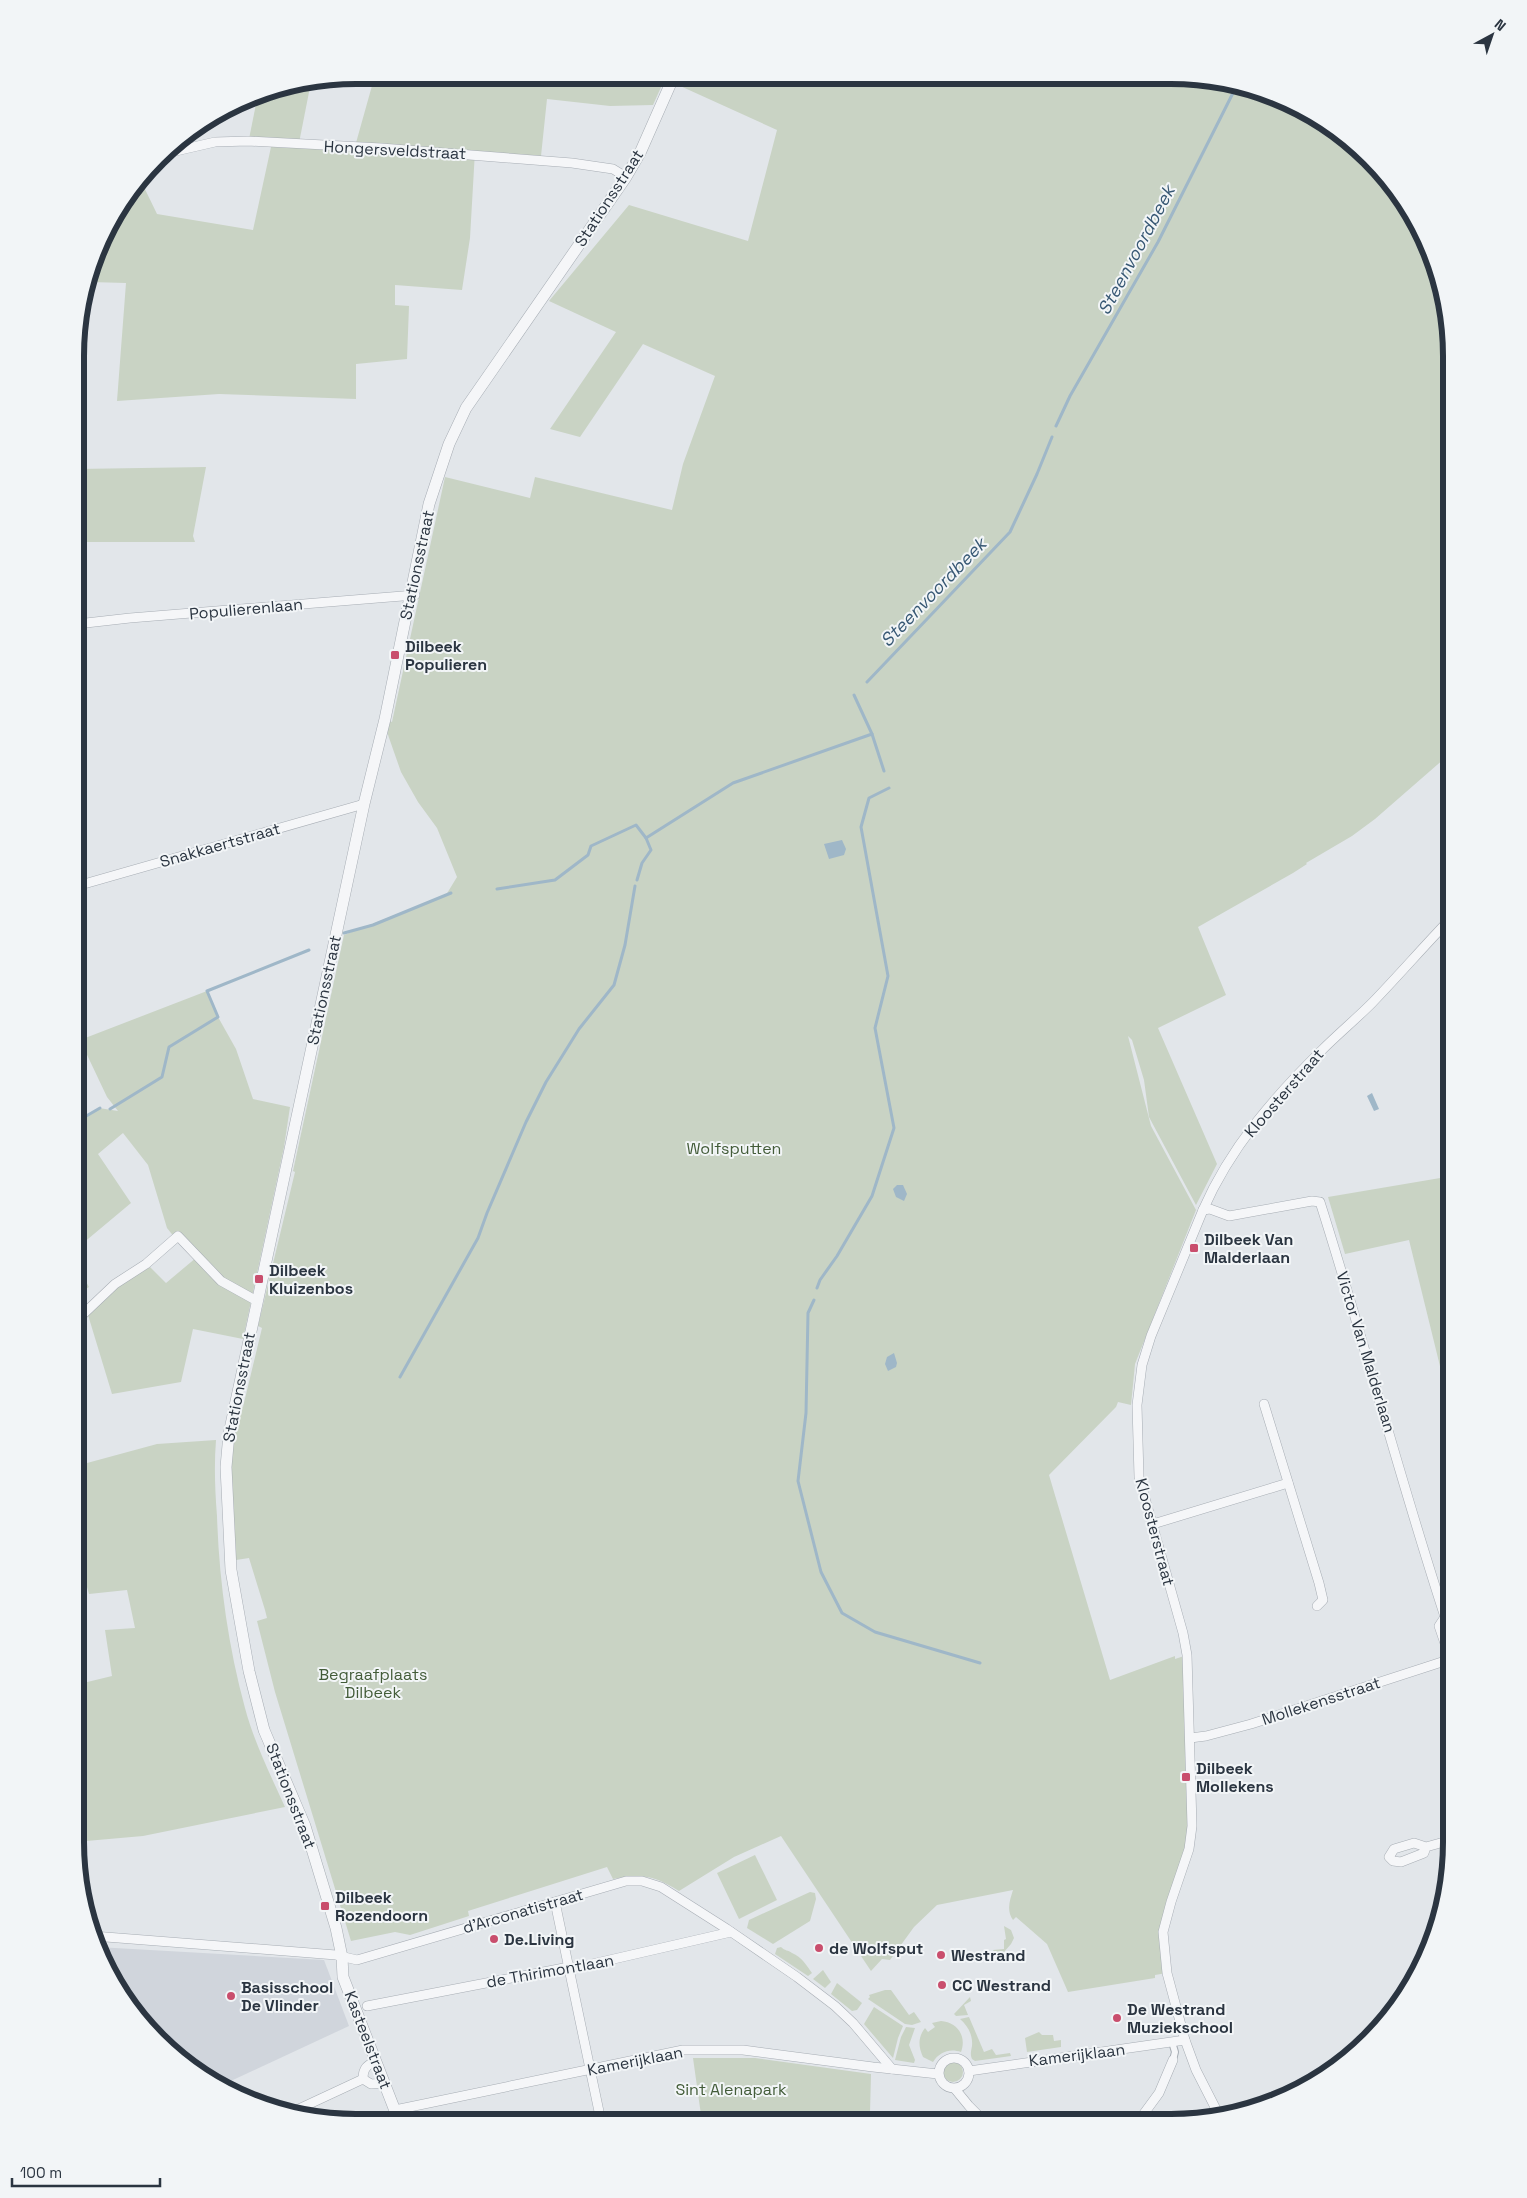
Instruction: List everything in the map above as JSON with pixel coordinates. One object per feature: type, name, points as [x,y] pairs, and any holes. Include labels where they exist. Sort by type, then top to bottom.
[{"type":"street","name":"Stationsstraat","points":[[342,1957],[336,1928],[305,1826],[270,1745],[256,1704],[231,1570],[227,1452],[232,1416],[364,804],[413,595],[429,504],[441,464],[466,408],[626,177],[640,153],[670,84]]},
{"type":"street","name":"Hongersveldstraat","points":[[176,151],[215,142],[248,141],[381,148],[563,162],[608,168],[626,177]]},
{"type":"street","name":"Populierenlaan","points":[[84,623],[413,595]]},
{"type":"street","name":"Snakkaertstraat","points":[[84,884],[364,804]]},
{"type":"street","name":"Kloosterstraat","points":[[1217,2110],[1196,2070],[1185,2040],[1166,1973],[1163,1932],[1189,1850],[1192,1826],[1187,1655],[1183,1633],[1139,1477],[1137,1405],[1142,1366],[1151,1336],[1211,1191],[1236,1148],[1274,1099],[1371,1003],[1443,927]]},
{"type":"street","name":"Victor Van Malderlaan","points":[[1203,1210],[1210,1209],[1230,1216],[1312,1201],[1320,1202],[1358,1324],[1420,1539],[1443,1605]]},
{"type":"street","points":[[84,1313],[115,1284],[146,1264],[178,1236],[221,1281],[257,1301]]},
{"type":"street","points":[[1264,1404],[1320,1583],[1323,1600],[1317,1606]]},
{"type":"street","points":[[1153,1524],[1288,1483]]},
{"type":"street","name":"Victor Van Malderlaan","points":[[1443,1623],[1439,1626],[1443,1637]]},
{"type":"street","name":"Mollekensstraat","points":[[1190,1738],[1206,1736],[1251,1724],[1443,1663]]},
{"type":"street","points":[[1426,1847],[1443,1842]]},
{"type":"street","name":"d'Arconatistraat","points":[[100,1937],[342,1957],[357,1960],[626,1881],[642,1881],[668,1892],[732,1932],[835,2006],[853,2023],[892,2069]]},
{"type":"street","points":[[555,1902],[599,2114]]},
{"type":"street","name":"de Thirimontlaan","points":[[367,2006],[569,1967],[579,1967],[732,1932]]},
{"type":"street","name":"Kasteelstraat","points":[[342,1957],[343,1977],[397,2114]]},
{"type":"street","name":"Kamerijklaan","points":[[969,2070],[1185,2040]]},
{"type":"street","points":[[1144,2114],[1160,2093],[1173,2060],[1175,2052],[1172,2042]]},
{"type":"street","name":"Kamerijklaan","points":[[401,2114],[684,2050],[743,2050],[938,2074]]},
{"type":"street","points":[[954,2057],[964,2062],[969,2070],[966,2082],[962,2087],[955,2088],[947,2088],[943,2085],[938,2074],[944,2062],[954,2057]]},
{"type":"street","points":[[363,2079],[363,2072],[367,2065],[376,2061]]},
{"type":"street","points":[[363,2079],[370,2084],[385,2083]]},
{"type":"street","points":[[300,2108],[363,2079]]},
{"type":"street","points":[[955,2088],[976,2114]]},
{"type":"shaded area","name":"Basisschool De Vlinder","points":[[105,1947],[324,1960],[349,2026],[228,2082],[190,2058],[151,2022],[120,1978]]},
{"type":"green space","points":[[372,84],[662,84],[653,105],[610,106],[547,99],[541,156],[475,151],[470,238],[462,290],[395,285],[395,305],[409,306],[407,359],[356,364],[356,399],[219,394],[117,401],[126,283],[94,282],[112,235],[143,186],[157,214],[253,230],[271,147],[354,150]]},
{"type":"green space","name":"Wolfsputten","points":[[1189,84],[1242,93],[1275,104],[1307,120],[1337,140],[1364,163],[1387,190],[1407,220],[1423,252],[1434,285],[1443,338],[1443,760],[1375,819],[1352,836],[1306,863],[1293,873],[1198,927],[1226,995],[1158,1028],[1217,1164],[1196,1205],[1149,1117],[1144,1080],[1132,1040],[1128,1036],[1151,1126],[1196,1210],[1135,1364],[1131,1405],[1118,1402],[1116,1407],[1049,1475],[1110,1680],[1175,1656],[1175,1659],[1187,1655],[1192,1826],[1163,1932],[1167,1973],[1155,1975],[1155,1978],[1068,1992],[1047,1944],[1016,1917],[1013,1920],[1009,1905],[1013,1890],[937,1905],[914,1927],[890,1960],[882,1959],[871,1971],[781,1836],[734,1857],[679,1891],[647,1877],[613,1879],[607,1867],[468,1911],[469,1916],[410,1935],[395,1932],[351,1941],[275,1692],[257,1621],[267,1618],[265,1610],[249,1558],[236,1560],[230,1468],[233,1435],[241,1407],[243,1407],[262,1328],[258,1326],[295,1172],[293,1171],[344,935],[446,895],[457,877],[437,828],[418,802],[401,772],[387,732],[389,721],[392,722],[445,477],[530,498],[535,477],[672,510],[683,464],[715,376],[643,344],[580,437],[550,429],[616,332],[549,301],[629,205],[748,241],[777,130],[678,85]]},
{"type":"green space","points":[[310,88],[299,143],[249,139],[256,102],[285,93]]},
{"type":"green space","points":[[206,467],[193,536],[195,542],[84,542],[84,469]]},
{"type":"green space","points":[[207,991],[218,1017],[236,1049],[253,1099],[290,1107],[284,1147],[243,1339],[193,1329],[181,1382],[112,1394],[88,1315],[118,1287],[150,1267],[166,1283],[197,1257],[175,1238],[167,1228],[148,1165],[123,1133],[98,1154],[131,1203],[84,1242],[84,1117],[99,1108],[118,1111],[107,1097],[84,1048],[84,1038]]},
{"type":"green space","points":[[1443,1178],[1443,1378],[1409,1240],[1345,1254],[1328,1197]]},
{"type":"green space","points":[[84,1278],[89,1287],[84,1290]]},
{"type":"green space","points":[[216,1440],[215,1478],[218,1540],[229,1636],[249,1721],[285,1807],[143,1836],[84,1841],[84,1683],[112,1676],[105,1630],[135,1628],[127,1590],[89,1594],[84,1576],[84,1464],[157,1444]]},
{"type":"green space","points":[[755,1855],[777,1900],[739,1919],[717,1873]]},
{"type":"green space","points":[[810,1892],[815,1893],[816,1899],[810,1921],[773,1944],[747,1928],[749,1920]]},
{"type":"green space","points":[[1004,1926],[1011,1930],[1014,1938],[998,1959],[993,1950],[1004,1949],[1004,1940],[1006,1939]]},
{"type":"green space","points":[[781,1947],[804,1961],[812,1973],[808,1976],[775,1954],[777,1948]]},
{"type":"green space","points":[[823,1970],[831,1982],[825,1988],[813,1979]]},
{"type":"green space","points":[[837,1983],[862,2003],[857,2010],[852,2011],[831,1994]]},
{"type":"green space","points":[[891,1990],[909,2015],[914,2012],[921,2022],[912,2025],[905,2024],[868,1999],[869,1995]]},
{"type":"green space","points":[[970,1997],[971,2001],[964,2005],[968,2015],[956,2016],[954,2014]]},
{"type":"green space","points":[[874,2007],[903,2026],[893,2058],[864,2024]]},
{"type":"green space","points":[[969,2017],[984,2052],[992,2049],[996,2055],[1010,2053],[1011,2056],[975,2061],[972,2059],[971,2034],[960,2019]]},
{"type":"green space","points":[[941,2021],[956,2027],[962,2035],[963,2046],[961,2052],[953,2050],[945,2052],[933,2062],[923,2057],[920,2049],[920,2038],[925,2028],[928,2032],[935,2027],[932,2023]]},
{"type":"green space","points":[[906,2027],[915,2028],[909,2045],[915,2060],[914,2063],[895,2060],[901,2037]]},
{"type":"green space","points":[[1039,2032],[1042,2035],[1053,2035],[1054,2041],[1061,2040],[1061,2047],[1027,2052],[1025,2038]]},
{"type":"green space","name":"Sint Alenapark","points":[[693,2058],[755,2058],[871,2074],[870,2113],[872,2114],[701,2114]]},
{"type":"green space","points":[[953,2062],[960,2065],[963,2072],[960,2079],[953,2082],[946,2079],[943,2072],[946,2065]]},
{"type":"water","points":[[842,840],[846,849],[844,855],[829,859],[824,844]]},
{"type":"water","points":[[1372,1093],[1379,1109],[1374,1111],[1367,1096]]},
{"type":"water","points":[[897,1185],[903,1185],[907,1194],[904,1201],[896,1197],[893,1189]]},
{"type":"water","points":[[894,1353],[897,1363],[896,1367],[888,1371],[885,1364],[887,1357]]},
{"type":"waterway","name":"Steenvoordbeek","points":[[1056,426],[1070,396],[1158,242],[1234,91]]},
{"type":"waterway","name":"Steenvoordbeek","points":[[867,682],[1010,532],[1052,437]]},
{"type":"waterway","name":"Steenvoordbeek","points":[[497,889],[555,880],[588,855],[591,846],[636,825],[646,838],[733,783],[872,734],[854,695]]},
{"type":"waterway","points":[[872,734],[884,771]]},
{"type":"waterway","points":[[817,1288],[820,1280],[837,1256],[872,1196],[894,1128],[875,1028],[888,976],[861,827],[869,798],[889,788]]},
{"type":"waterway","points":[[637,880],[642,863],[651,850],[646,838]]},
{"type":"waterway","points":[[400,1377],[478,1238],[526,1122],[546,1082],[579,1029],[614,985],[625,945],[635,886]]},
{"type":"waterway","name":"Steenvoordbeek","points":[[344,933],[373,925],[451,893]]},
{"type":"waterway","name":"Steenvoordbeek","points":[[110,1109],[162,1077],[169,1047],[218,1017],[207,991],[309,950]]},
{"type":"waterway","name":"Steenvoordbeek","points":[[84,1117],[100,1108]]},
{"type":"waterway","points":[[814,1300],[808,1313],[806,1413],[798,1481],[821,1572],[842,1613],[875,1632],[980,1663]]},
{"type":"place","name":"Dilbeek Populieren","points":[[395,655]]},
{"type":"place","name":"Dilbeek Van Malderlaan","points":[[1194,1248]]},
{"type":"place","name":"Dilbeek Kluizenbos","points":[[259,1279]]},
{"type":"place","name":"Dilbeek Mollekens","points":[[1186,1777]]},
{"type":"place","name":"Dilbeek Rozendoorn","points":[[325,1906]]},
{"type":"place","name":"De.Living","points":[[494,1939]]},
{"type":"place","name":"de Wolfsput","points":[[819,1948]]},
{"type":"place","name":"Westrand","points":[[941,1955]]},
{"type":"place","name":"CC Westrand","points":[[942,1985]]},
{"type":"place","name":"Basisschool De Vlinder","points":[[231,1996]]},
{"type":"place","name":"De Westrand Muziekschool","points":[[1117,2018]]},
{"type":"park label","name":"Begraafplaats Dilbeek","points":[[373,1683]]}]
